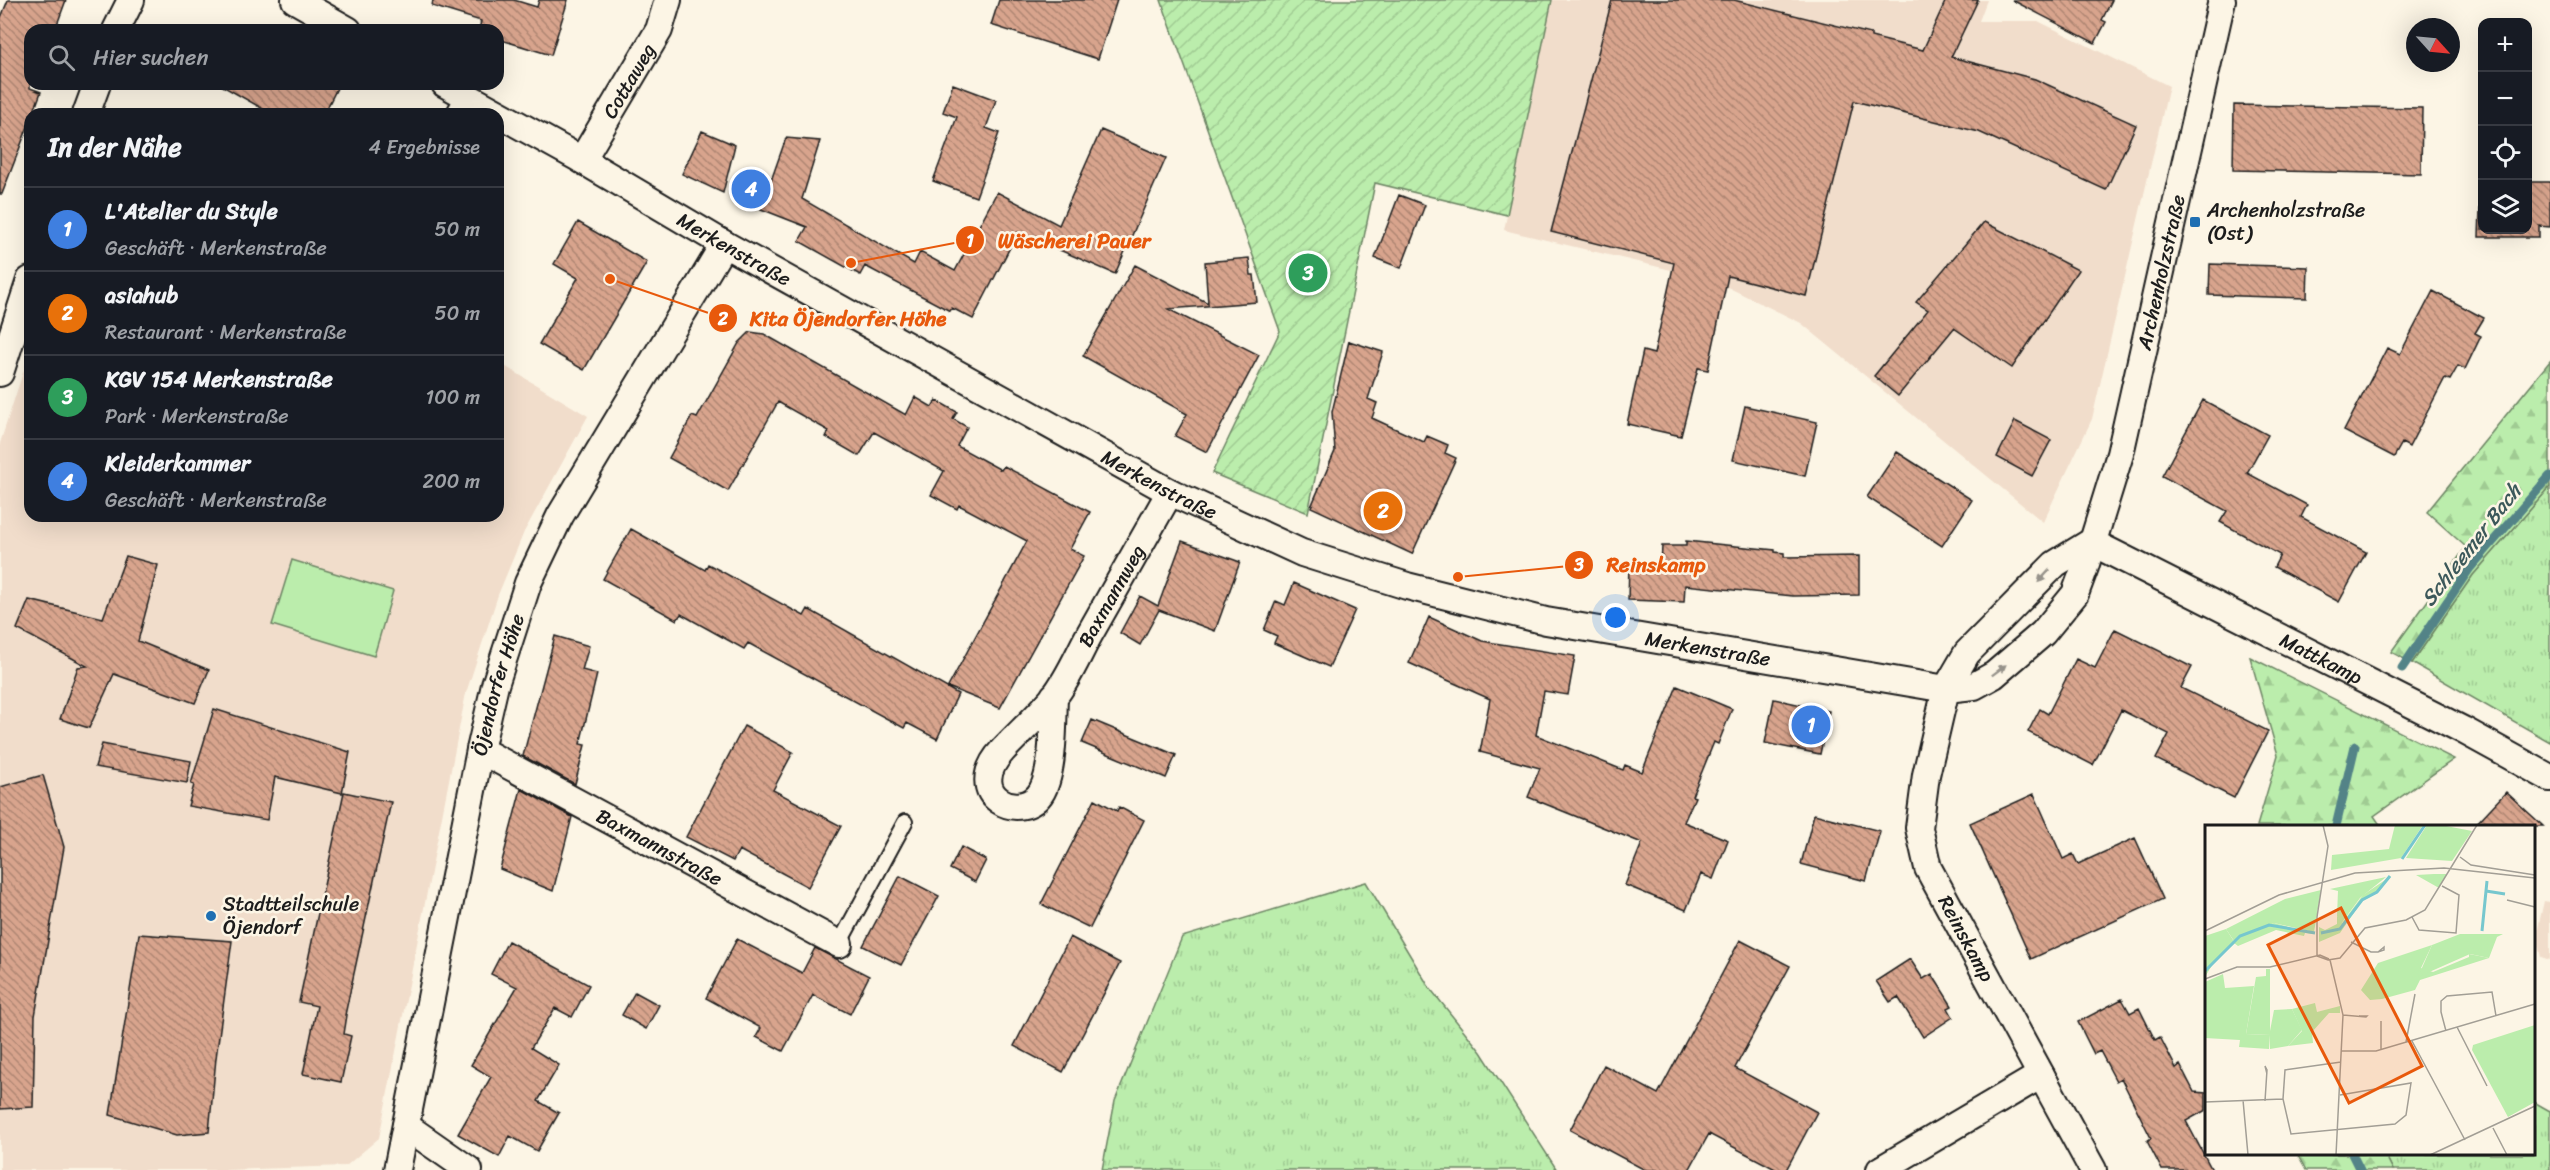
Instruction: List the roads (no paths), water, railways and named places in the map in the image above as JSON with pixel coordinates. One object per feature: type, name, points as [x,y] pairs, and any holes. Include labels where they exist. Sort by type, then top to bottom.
[{"type":"street","points":[[119,24],[131,0]]},
{"type":"street","points":[[295,0],[337,24]]},
{"type":"street","name":"Cottaweg","points":[[582,160],[659,30],[668,0]]},
{"type":"street","name":"Archenholzstraße","points":[[1946,689],[1974,686],[1994,675],[2043,633],[2075,594],[2120,454],[2222,0]]},
{"type":"street","points":[[88,108],[95,90]]},
{"type":"street","name":"Merkenstraße","points":[[454,97],[476,108]]},
{"type":"street","name":"Merkenstraße","points":[[504,122],[582,160],[724,244],[1170,492],[1302,554],[1407,586],[1509,613],[1594,630],[1901,679],[1946,689]]},
{"type":"street","name":"Öjendorfer Höhe","points":[[397,1170],[480,750],[495,686],[528,583],[560,516],[724,244]]},
{"type":"street","points":[[0,373],[24,299]]},
{"type":"street","name":"Baxmannweg","points":[[1054,696],[1170,492]]},
{"type":"street","points":[[1946,689],[1967,653],[2055,564],[2091,542]]},
{"type":"street","name":"Mattkamp","points":[[2091,542],[2463,730],[2550,778]]},
{"type":"street","name":"Reinskamp","points":[[1946,689],[1926,775],[1919,828],[1928,868],[2093,1170]]},
{"type":"street","name":"Baxmannstraße","points":[[480,750],[839,944]]},
{"type":"street","points":[[1880,1170],[2041,1075]]},
{"type":"street","points":[[406,1126],[469,1170]]},
{"type":"lane","points":[[839,944],[905,822]]},
{"type":"waterway","name":"Schleemer Bach","points":[[2402,668],[2470,568],[2550,476]]},
{"type":"waterway","name":"Schleemer Bach","points":[[2336,825],[2355,746]]},
{"type":"waterway","name":"Schleemer Bach","points":[[2352,1155],[2360,1170]]},
{"type":"place","name":"Kleiderkammer","points":[[751,189]]},
{"type":"place","name":"Archenholzstraße (Ost)","points":[[2195,222]]},
{"type":"place","name":"Wäscherei Pauer","points":[[851,263]]},
{"type":"place","name":"KGV 154 Merkenstraße","points":[[1308,273]]},
{"type":"place","name":"Kita Öjendorfer Höhe","points":[[610,279]]},
{"type":"place","name":"asiahub","points":[[1383,511]]},
{"type":"place","name":"Reinskamp","points":[[1458,577]]},
{"type":"place","name":"L'Atelier du Style","points":[[1811,725]]},
{"type":"place","name":"Stadtteilschule Öjendorf","points":[[211,916]]}]
